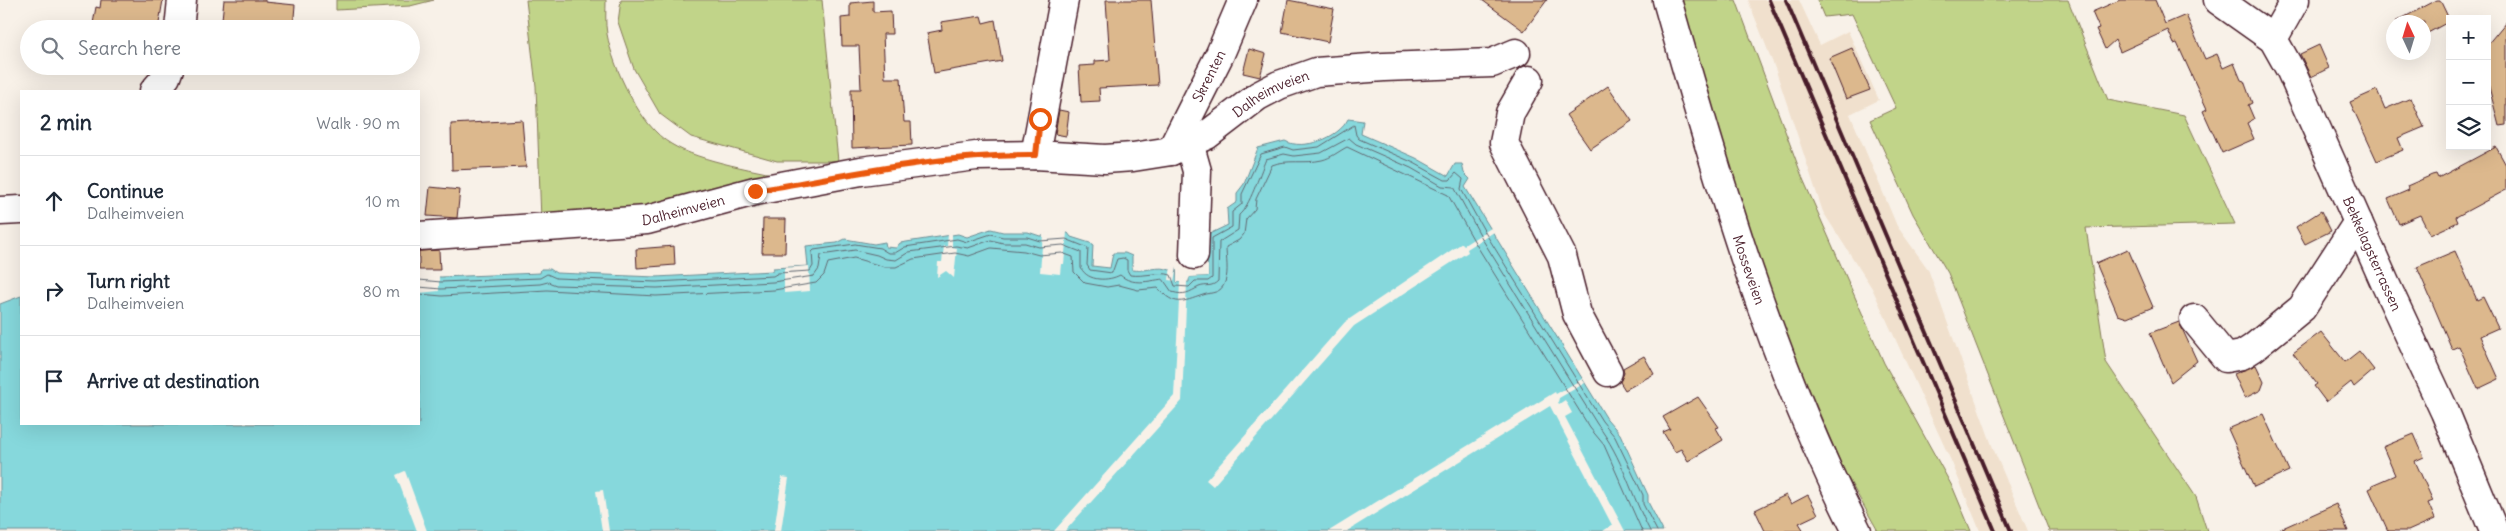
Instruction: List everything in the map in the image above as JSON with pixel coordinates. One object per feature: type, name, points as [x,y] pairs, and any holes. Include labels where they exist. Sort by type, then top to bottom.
[{"type":"main road","points":[[180,20],[182,0]]},
{"type":"main road","points":[[1036,155],[1064,0]]},
{"type":"main road","name":"Skrenten","points":[[1180,146],[1243,0]]},
{"type":"main road","name":"Mosseveien","points":[[1667,0],[1704,132],[1758,299],[1810,433],[1857,531]]},
{"type":"main road","name":"Bekkelagsterrassen","points":[[2218,0],[2273,39],[2292,71],[2358,222],[2445,412],[2494,531]]},
{"type":"main road","points":[[2273,39],[2295,0]]},
{"type":"main road","name":"Dalheimveien","points":[[420,236],[647,220],[748,193],[861,171],[976,156],[1036,155],[1105,160],[1180,146],[1207,135],[1258,96],[1279,85],[1316,72],[1384,67],[1492,63],[1516,53]]},
{"type":"main road","points":[[155,90],[167,75]]},
{"type":"main road","points":[[1528,80],[1510,113],[1504,144],[1562,256],[1578,314],[1608,372]]},
{"type":"main road","points":[[1180,146],[1197,171],[1194,255]]},
{"type":"main road","points":[[0,211],[20,210]]},
{"type":"main road","points":[[2194,319],[2226,358],[2242,355],[2275,332],[2302,308],[2358,222]]},
{"type":"shaded area","points":[[1748,0],[1799,0],[1820,45],[1848,31],[1879,100],[1850,114],[1897,226],[1928,269],[1993,448],[2028,531],[1980,531],[1952,463],[1872,288],[1823,212],[1776,71]]},
{"type":"green space","points":[[336,0],[434,0],[410,6],[336,10]]},
{"type":"green space","points":[[526,0],[606,0],[606,30],[615,63],[639,110],[660,136],[671,144],[698,156],[795,179],[682,204],[541,220],[536,86]]},
{"type":"green space","points":[[621,0],[822,0],[838,161],[777,161],[691,137],[660,114],[634,69],[618,22]]},
{"type":"green space","points":[[1679,0],[1736,0],[1803,179],[1884,363],[1953,488],[1971,531],[1878,531],[1844,471],[1776,311],[1703,88]]},
{"type":"green space","points":[[1817,0],[2068,0],[2108,100],[2184,115],[2235,224],[2086,228],[2106,362],[2196,497],[2207,531],[2049,531],[1948,273],[1913,214],[1870,120],[1896,108],[1852,14],[1824,17]]},
{"type":"water","points":[[1348,119],[1363,121],[1361,134],[1416,158],[1448,176],[1455,164],[1462,164],[1464,173],[1470,179],[1465,187],[1607,419],[1620,434],[1648,495],[1648,502],[1663,531],[0,531],[0,304],[20,296],[20,425],[420,425],[420,276],[540,273],[541,269],[550,269],[556,273],[656,277],[773,271],[773,268],[808,266],[806,246],[837,243],[845,239],[874,244],[885,242],[886,247],[896,248],[900,243],[958,234],[967,237],[991,229],[1003,232],[1028,232],[1040,236],[1068,233],[1071,237],[1093,244],[1092,266],[1110,268],[1113,253],[1125,253],[1132,256],[1132,270],[1161,268],[1170,270],[1176,266],[1177,282],[1189,282],[1189,277],[1208,276],[1207,235],[1228,225],[1227,209],[1237,202],[1237,193],[1244,184],[1258,148],[1285,141],[1301,144],[1320,141],[1337,132]]},
{"type":"pier","points":[[1491,228],[1494,232],[1467,249],[1468,252],[1354,326],[1213,486],[1206,480],[1345,322],[1462,243],[1464,245]]},
{"type":"pier","points":[[952,232],[952,247],[957,248],[954,278],[946,271],[937,277],[938,262],[942,262],[944,246],[947,246],[948,234]]},
{"type":"pier","points":[[1067,232],[1064,264],[1061,264],[1060,274],[1040,272],[1043,234]]},
{"type":"pier","points":[[1176,263],[1180,266],[1179,280],[1187,279],[1189,274],[1205,273],[1205,266],[1208,265],[1208,276],[1190,277],[1187,282],[1182,401],[1065,531],[1054,531],[1174,396],[1180,282],[1177,282],[1177,266],[1174,281],[1169,280],[1171,266]]},
{"type":"pier","points":[[809,266],[810,291],[784,293],[784,268]]},
{"type":"pier","points":[[420,273],[439,275],[439,291],[420,293]]},
{"type":"pier","points":[[1582,379],[1585,383],[1559,398],[1558,402],[1559,404],[1565,400],[1572,413],[1565,417],[1625,531],[1603,531],[1612,525],[1550,406],[1347,531],[1329,531],[1555,392],[1556,394]]},
{"type":"pier","points":[[405,471],[427,531],[417,531],[396,475]]},
{"type":"pier","points":[[782,477],[789,478],[781,531],[774,531]]},
{"type":"pier","points":[[603,490],[609,531],[602,531],[596,491]]},
{"type":"building","points":[[101,0],[163,0],[160,20],[94,20],[96,7],[100,8]]},
{"type":"building","points":[[224,0],[265,0],[265,2],[295,5],[294,20],[222,20]]},
{"type":"building","points":[[1106,0],[1151,0],[1158,85],[1099,88],[1100,101],[1081,102],[1079,66],[1095,65],[1095,61],[1110,60]]},
{"type":"building","points":[[1288,0],[1334,9],[1328,42],[1282,32]]},
{"type":"building","points":[[1482,0],[1547,0],[1524,31]]},
{"type":"building","points":[[2120,0],[2155,0],[2165,24],[2186,15],[2205,59],[2217,54],[2223,68],[2234,63],[2241,80],[2244,81],[2252,103],[2248,105],[2254,119],[2247,123],[2254,139],[2222,153],[2203,111],[2207,109],[2177,43],[2174,44],[2168,30],[2120,52],[2115,40],[2105,49],[2096,29],[2099,28],[2092,12]]},
{"type":"building","points":[[2440,0],[2447,15],[2446,23],[2431,31],[2431,15],[2408,15]]},
{"type":"building","points":[[873,1],[873,12],[891,11],[892,34],[883,34],[885,78],[901,78],[904,122],[911,122],[912,145],[852,148],[851,89],[861,89],[859,46],[842,46],[841,18],[850,17],[850,3]]},
{"type":"building","points":[[981,16],[983,23],[995,20],[1002,61],[934,73],[927,33],[942,30],[941,22]]},
{"type":"building","points":[[2506,22],[2506,125],[2499,126],[2491,95],[2491,40]]},
{"type":"building","points":[[2319,45],[2329,68],[2311,77],[2300,54]]},
{"type":"building","points":[[1852,48],[1870,90],[1846,99],[1829,58]]},
{"type":"building","points":[[1249,49],[1266,54],[1260,77],[1243,73]]},
{"type":"building","points":[[1608,86],[1632,121],[1590,149],[1566,115]]},
{"type":"building","points":[[2377,90],[2385,109],[2411,98],[2424,127],[2398,138],[2403,150],[2377,161],[2350,102]]},
{"type":"building","points":[[1059,110],[1069,112],[1066,136],[1055,134]]},
{"type":"building","points":[[522,120],[526,167],[452,170],[451,124]]},
{"type":"building","points":[[2496,147],[2506,165],[2506,190],[2456,217],[2458,222],[2430,235],[2420,215],[2399,224],[2388,199],[2409,190],[2407,186],[2432,175],[2436,174],[2438,178]]},
{"type":"building","points":[[430,187],[460,190],[457,218],[427,216]]},
{"type":"building","points":[[2321,211],[2331,231],[2305,244],[2296,227]]},
{"type":"building","points":[[763,219],[786,219],[785,253],[762,253]]},
{"type":"building","points":[[674,246],[675,265],[637,268],[636,249]]},
{"type":"building","points":[[2128,249],[2153,307],[2127,318],[2118,315],[2096,263]]},
{"type":"building","points":[[439,250],[440,270],[420,270],[420,251]]},
{"type":"building","points":[[2455,251],[2477,300],[2483,297],[2498,328],[2480,336],[2499,379],[2478,389],[2459,346],[2452,349],[2417,267]]},
{"type":"building","points":[[2179,322],[2197,361],[2171,382],[2150,333]]},
{"type":"building","points":[[2321,332],[2345,362],[2359,351],[2374,370],[2354,387],[2351,382],[2326,402],[2314,386],[2317,384],[2293,353]]},
{"type":"building","points":[[1644,356],[1654,374],[1625,390],[1620,382],[1624,373],[1623,368]]},
{"type":"building","points":[[2256,365],[2264,382],[2261,390],[2245,398],[2234,374]]},
{"type":"building","points":[[1698,397],[1719,427],[1716,428],[1723,440],[1688,461],[1681,449],[1675,452],[1663,432],[1670,429],[1663,417]]},
{"type":"building","points":[[2263,414],[2289,471],[2254,487],[2228,429]]},
{"type":"building","points":[[2414,434],[2424,457],[2415,461],[2433,501],[2428,503],[2435,519],[2408,531],[2388,531],[2369,489],[2373,487],[2372,485],[2395,475],[2383,447]]},
{"type":"building","points":[[1786,495],[1791,504],[1808,495],[1818,514],[1799,523],[1804,531],[1765,531],[1755,510]]},
{"type":"building","points":[[2336,504],[2348,531],[2276,531]]},
{"type":"railway","points":[[1769,0],[1995,531]]},
{"type":"railway","points":[[1786,0],[2011,531]]},
{"type":"route","points":[[755,191],[895,166],[976,156],[1036,155],[1040,119]]}]
